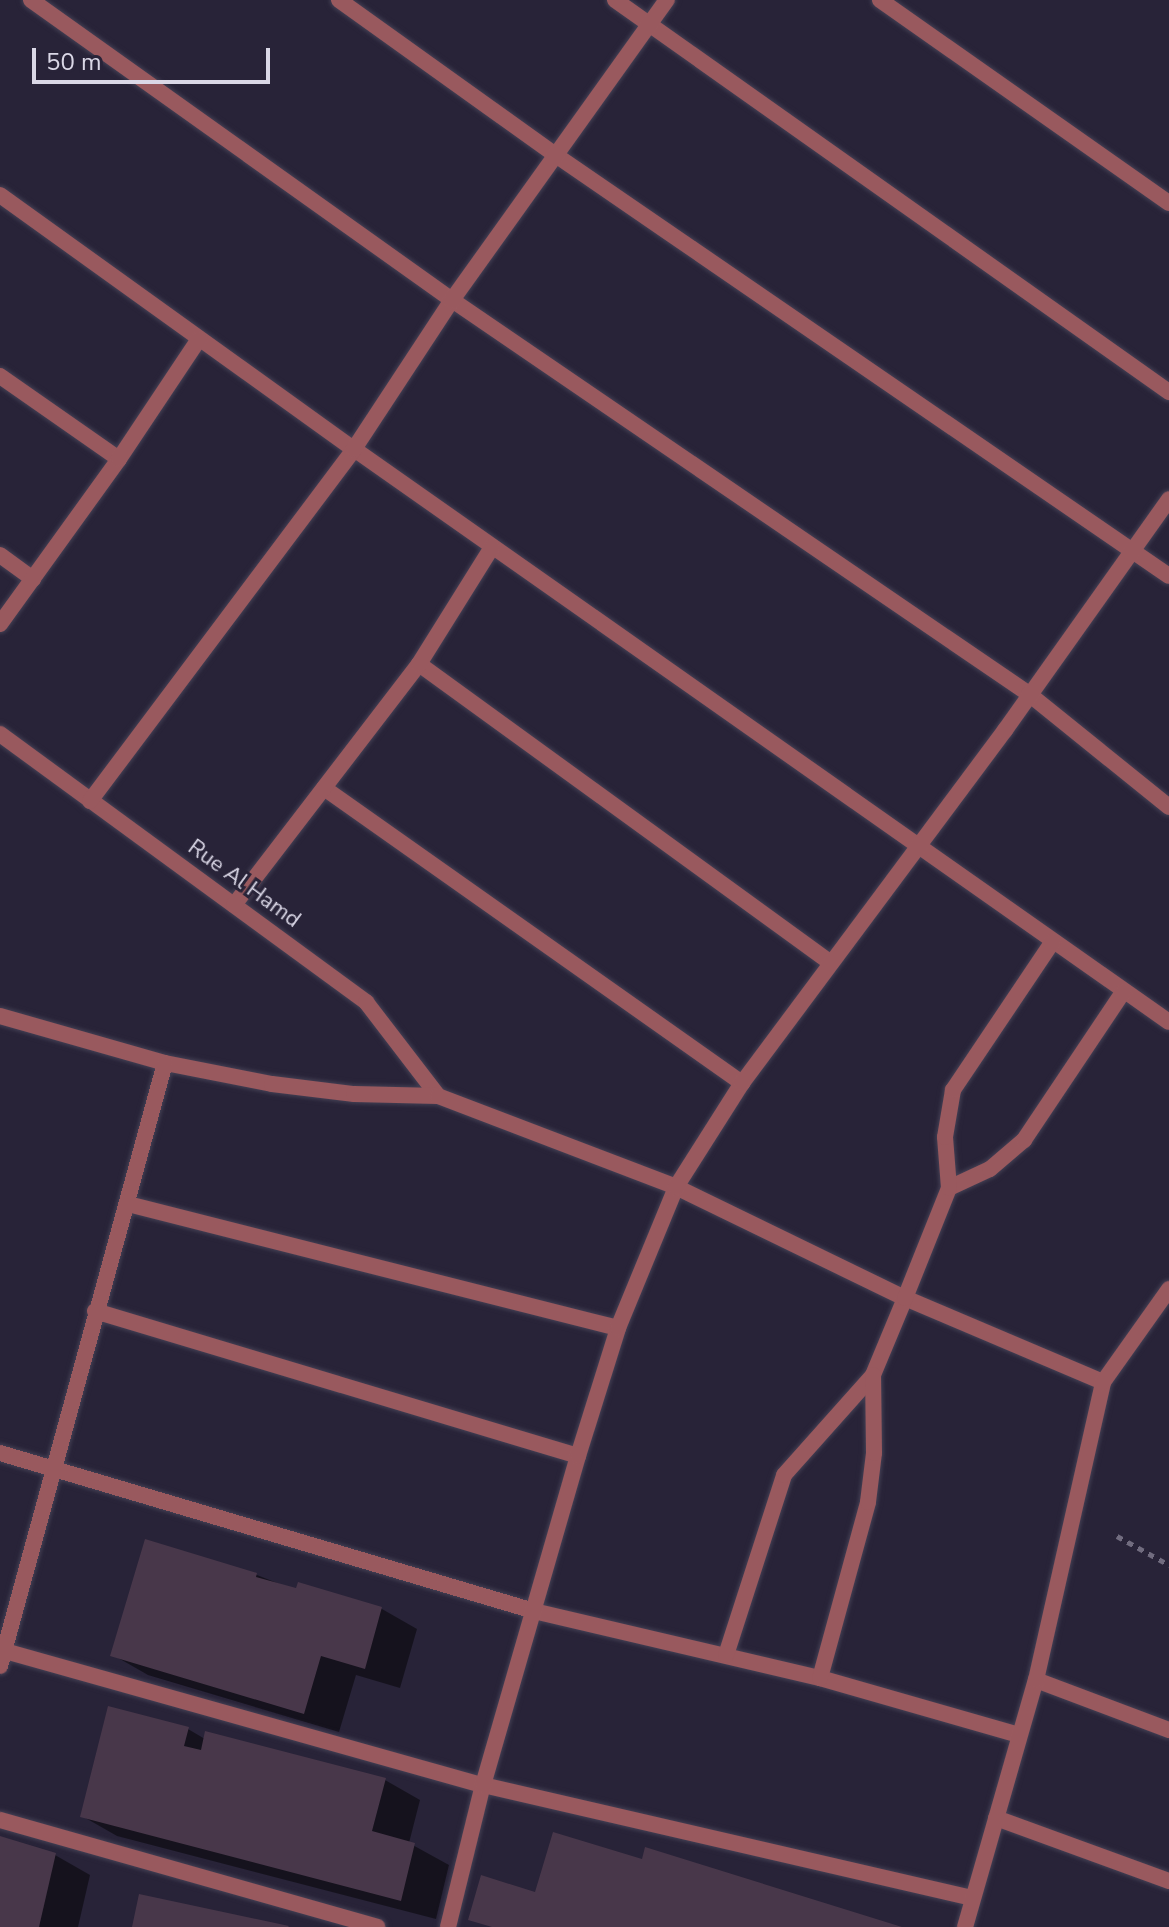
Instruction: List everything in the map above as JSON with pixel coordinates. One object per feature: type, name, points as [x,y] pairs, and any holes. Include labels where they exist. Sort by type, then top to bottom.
[{"type":"street","points":[[31,0],[452,300],[1029,694],[1169,807]]},
{"type":"street","points":[[339,0],[557,156],[1169,576]]},
{"type":"street","points":[[615,0],[1169,392]]},
{"type":"street","points":[[90,801],[354,449],[452,300],[667,0]]},
{"type":"street","points":[[880,0],[1169,203]]},
{"type":"street","points":[[0,195],[492,547],[1169,1022]]},
{"type":"street","points":[[0,624],[119,459],[199,339]]},
{"type":"street","points":[[0,376],[119,459]]},
{"type":"street","points":[[448,1927],[483,1785],[578,1456],[618,1328],[676,1187],[742,1083],[1169,499]]},
{"type":"street","points":[[234,905],[419,664],[492,547]]},
{"type":"street","points":[[0,555],[33,579]]},
{"type":"street","points":[[419,664],[831,963]]},
{"type":"street","name":"Rue Al Hamd","points":[[0,734],[366,1002],[438,1096]]},
{"type":"street","points":[[324,788],[742,1083]]},
{"type":"street","points":[[726,1655],[784,1475],[873,1375],[905,1298],[949,1188],[945,1137],[953,1090],[1053,941]]},
{"type":"street","points":[[949,1188],[990,1169],[1024,1140],[1123,992]]},
{"type":"street","points":[[0,1016],[165,1063],[272,1084],[354,1094],[438,1096],[676,1187],[905,1298],[1103,1382]]},
{"type":"street","points":[[165,1063],[2,1659],[483,1785],[972,1898]]},
{"type":"street","points":[[128,1204],[618,1328]]},
{"type":"street","points":[[965,1927],[1036,1680],[1103,1382],[1169,1289]]},
{"type":"street","points":[[95,1311],[578,1456]]},
{"type":"street","points":[[820,1678],[868,1502],[874,1453],[873,1375]]},
{"type":"street","points":[[0,1453],[534,1611],[820,1678],[1019,1735]]},
{"type":"street","points":[[1036,1680],[1169,1730]]},
{"type":"street","points":[[996,1818],[1169,1881]]},
{"type":"street","points":[[0,1820],[377,1927]]},
{"type":"path","points":[[1117,1536],[1169,1565]]},
{"type":"building","points":[[145,1539],[257,1573],[256,1577],[296,1588],[298,1582],[382,1607],[365,1669],[321,1656],[304,1714],[110,1656]]},
{"type":"building","points":[[108,1706],[189,1727],[184,1746],[201,1750],[205,1731],[386,1778],[372,1831],[415,1843],[401,1901],[80,1817]]},
{"type":"building","points":[[553,1832],[642,1859],[645,1847],[902,1927],[492,1927],[468,1920],[481,1875],[535,1892]]},
{"type":"building","points":[[0,1836],[56,1853],[39,1927],[0,1927]]},
{"type":"building","points":[[139,1894],[289,1926],[132,1927]]}]
